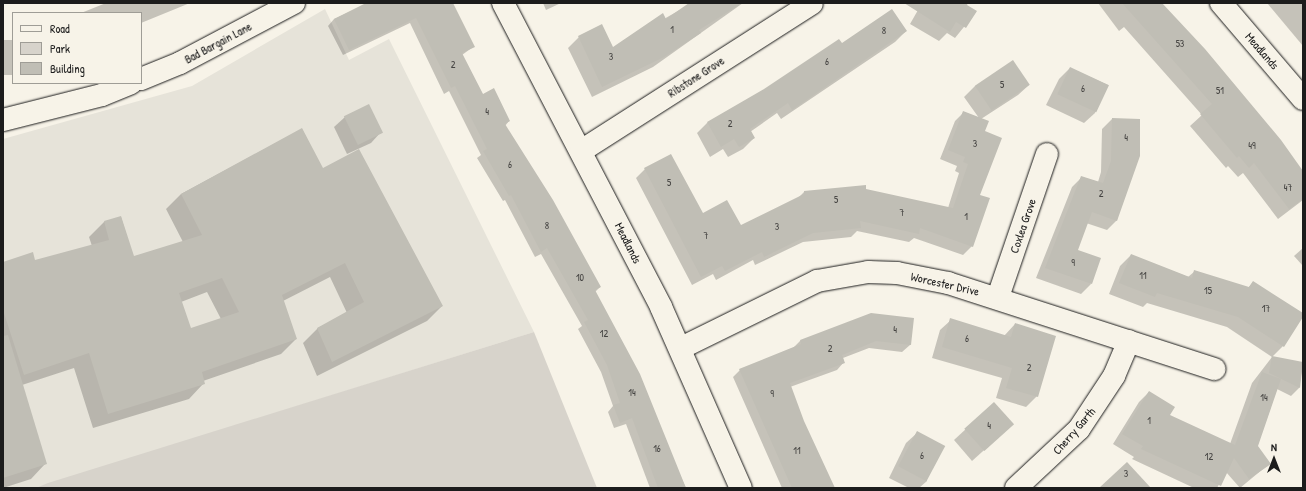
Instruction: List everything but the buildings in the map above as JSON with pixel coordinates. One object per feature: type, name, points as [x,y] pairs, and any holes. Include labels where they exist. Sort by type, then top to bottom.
[{"type":"street","name":"Bad Bargain Lane","points":[[142,79],[180,62],[294,3]]},
{"type":"street","name":"Meadlands","points":[[503,3],[581,151],[681,348],[741,488]]},
{"type":"street","name":"Ribstone Grove","points":[[581,151],[812,3]]},
{"type":"street","name":"Meadlands","points":[[1221,3],[1303,99]]},
{"type":"street","points":[[3,120],[102,95],[129,84]]},
{"type":"street","name":"Coxlea Grove","points":[[998,298],[1047,154]]},
{"type":"street","name":"Worcester Drive","points":[[681,348],[817,281],[842,275],[868,272],[897,273],[948,283],[998,298],[1214,370]]},
{"type":"street","name":"Cherry Garth","points":[[1016,488],[1079,429],[1110,382],[1129,341]]},
{"type":"shaded area","points":[[325,9],[349,60],[389,39],[534,332],[36,488],[3,488],[3,139],[192,86]]},
{"type":"green space","points":[[534,332],[597,488],[36,488],[48,483]]}]
